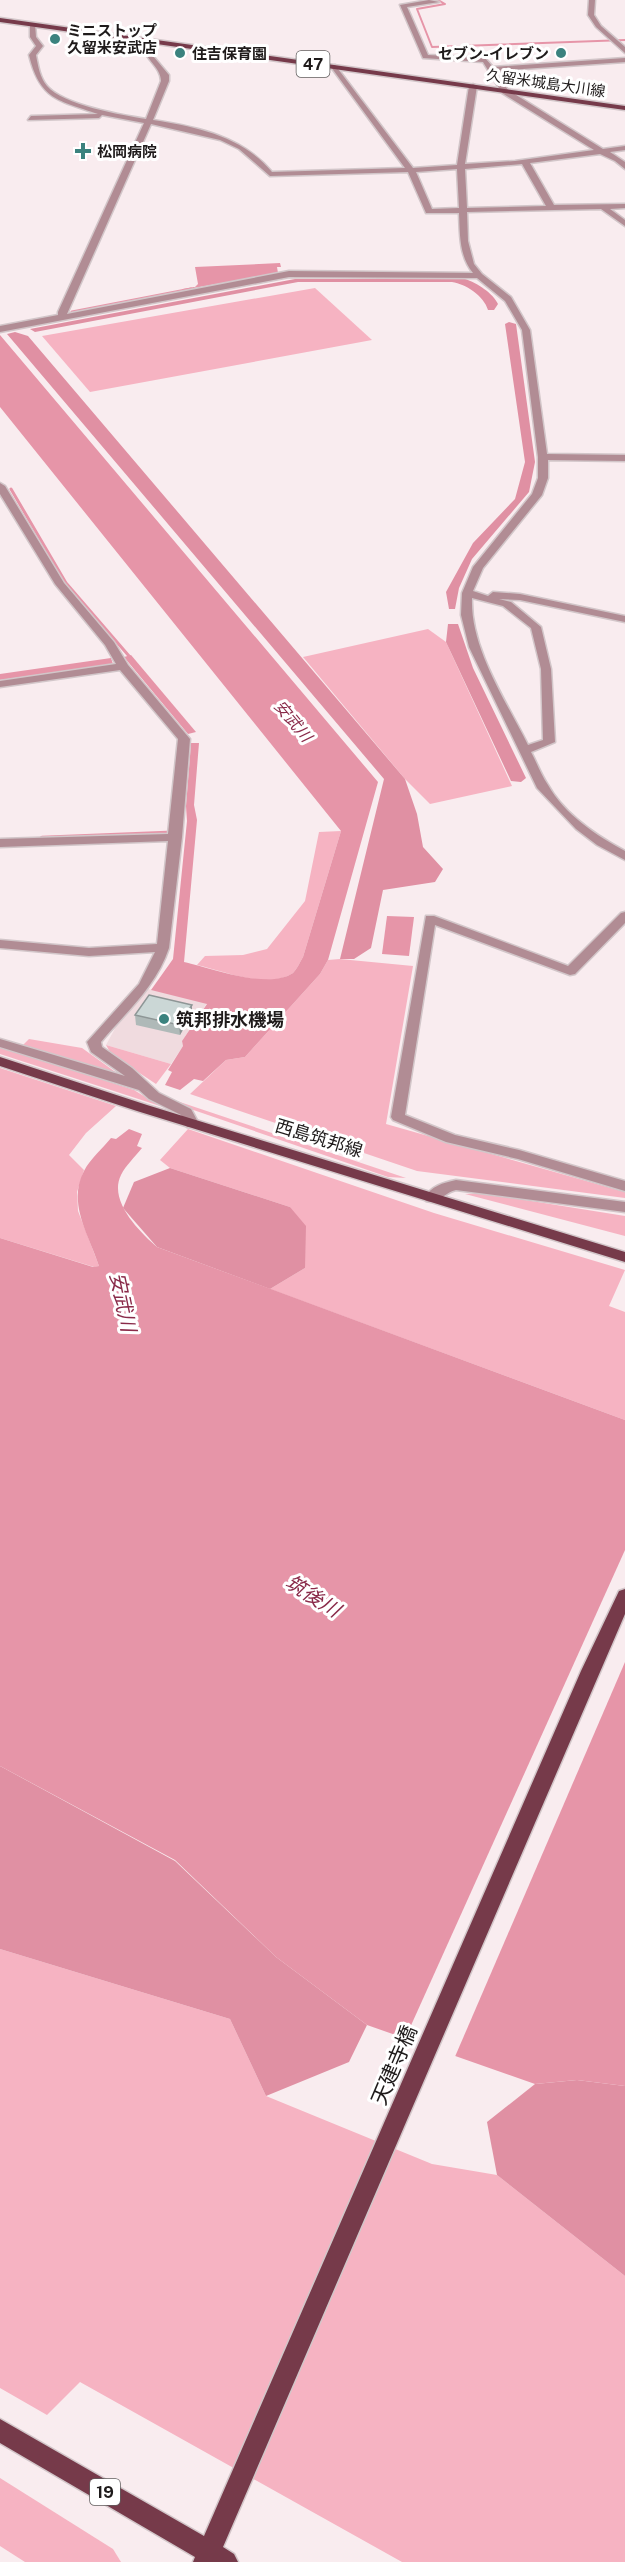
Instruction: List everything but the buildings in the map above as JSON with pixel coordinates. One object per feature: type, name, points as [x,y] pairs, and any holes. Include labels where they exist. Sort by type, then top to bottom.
[{"type":"main road","name":"久留米城島大川線","points":[[0,20],[625,108]]},
{"type":"main road","name":"西島筑邦線","points":[[0,1060],[192,1124],[625,1257]]},
{"type":"main road","name":"天建寺橋","points":[[213,2559],[590,1671],[625,1596]]},
{"type":"main road","name":"19","points":[[0,2430],[213,2559]]},
{"type":"street","points":[[432,0],[436,2],[403,5],[425,57],[485,60],[505,91],[601,151],[618,159],[625,167]]},
{"type":"street","points":[[592,0],[591,15],[599,27],[625,51]]},
{"type":"street","points":[[32,24],[33,37],[40,46],[32,56],[46,90],[62,99],[108,115]]},
{"type":"street","points":[[63,317],[62,312],[165,81],[165,75],[145,50],[144,40]]},
{"type":"street","points":[[491,69],[625,60]]},
{"type":"street","points":[[335,67],[411,170],[429,211],[464,212],[625,206]]},
{"type":"street","points":[[473,86],[461,166],[464,241],[470,264],[479,276],[508,299],[526,330],[543,457],[543,478],[537,495],[478,567],[467,593],[466,615],[474,646],[523,751],[543,788],[555,804],[586,833],[625,856]]},
{"type":"street","points":[[31,118],[108,115],[167,123],[233,143],[261,161],[270,174],[411,170],[525,162],[625,148]]},
{"type":"street","points":[[525,162],[551,207]]},
{"type":"street","points":[[602,206],[625,224]]},
{"type":"street","points":[[0,319],[2,328],[289,274],[479,276]]},
{"type":"street","points":[[543,457],[625,458]]},
{"type":"street","points":[[0,486],[60,584],[110,644],[123,666],[184,739],[176,837],[160,960],[143,988],[109,1022],[94,1042],[96,1049],[127,1071],[154,1096],[186,1112],[192,1124]]},
{"type":"street","points":[[467,593],[520,597],[625,619]]},
{"type":"street","points":[[467,593],[507,604],[536,627],[546,669],[549,742],[523,751]]},
{"type":"street","points":[[0,684],[123,666]]},
{"type":"street","points":[[0,843],[176,837]]},
{"type":"street","points":[[625,916],[570,971],[430,919],[398,1117],[452,1139],[625,1185]]},
{"type":"street","points":[[0,944],[89,952],[163,948]]},
{"type":"street","points":[[0,1043],[143,1087]]},
{"type":"street","points":[[432,1197],[443,1188],[456,1185],[625,1207]]},
{"type":"shaded area","points":[[295,279],[465,279],[484,289],[498,304],[494,310],[488,310],[483,300],[474,292],[463,285],[452,282],[298,282],[35,332],[30,329]]},
{"type":"shaded area","points":[[315,288],[372,340],[90,392],[42,336]]},
{"type":"shaded area","points":[[509,322],[516,324],[535,462],[529,492],[472,559],[459,588],[455,609],[449,609],[446,592],[473,543],[515,499],[525,462],[505,324]]},
{"type":"shaded area","points":[[15,332],[28,336],[405,779],[417,814],[423,847],[443,869],[435,882],[383,890],[371,948],[354,959],[340,959],[384,779],[7,334]]},
{"type":"shaded area","points":[[448,624],[458,624],[473,668],[526,778],[521,782],[511,781],[446,642]]},
{"type":"shaded area","points":[[428,629],[446,642],[512,786],[430,804],[405,779],[303,657]]},
{"type":"shaded area","points":[[341,831],[303,957],[293,973],[283,978],[258,980],[197,965],[205,956],[243,955],[267,949],[305,901],[319,832]]},
{"type":"shaded area","points":[[340,959],[413,966],[386,1124],[625,1192],[625,1198],[417,1171],[190,1094],[226,1060],[245,1057],[320,974],[328,960]]},
{"type":"shaded area","points":[[148,989],[207,1003],[182,1041],[183,1046],[171,1064],[106,1045],[124,1012]]},
{"type":"shaded area","points":[[29,1039],[82,1048],[121,1076],[22,1046]]},
{"type":"shaded area","points":[[106,1045],[171,1064],[156,1084],[111,1054]]},
{"type":"shaded area","points":[[0,1046],[134,1090],[160,1106],[0,1054]]},
{"type":"shaded area","points":[[0,1068],[116,1106],[86,1133],[69,1155],[84,1170],[77,1192],[78,1211],[99,1266],[94,1267],[0,1238]]},
{"type":"shaded area","points":[[162,1096],[406,1178],[388,1177],[173,1103]]},
{"type":"shaded area","points":[[188,1129],[434,1213],[625,1270],[609,1306],[625,1312],[625,1420],[270,1289],[305,1268],[290,1207],[170,1168],[160,1160]]},
{"type":"shaded area","points":[[170,1168],[290,1207],[306,1226],[305,1268],[270,1289],[157,1247],[123,1208],[134,1182]]},
{"type":"shaded area","points":[[481,1193],[625,1216],[625,1236],[465,1194]]},
{"type":"shaded area","points":[[0,1766],[175,1861],[276,1957],[367,2025],[349,2062],[266,2096],[230,2019],[0,1949]]},
{"type":"shaded area","points":[[0,1949],[230,2019],[266,2096],[432,2164],[497,2175],[625,2276],[625,2562],[402,2562],[80,2382],[47,2415],[0,2388]]},
{"type":"shaded area","points":[[577,2080],[625,2086],[625,2276],[497,2175],[487,2122],[535,2084]]},
{"type":"shaded area","points":[[0,2478],[113,2549],[121,2562],[25,2562],[0,2546]]},
{"type":"water","points":[[280,263],[281,267],[277,267],[278,273],[194,288],[198,284],[195,267]]},
{"type":"water","name":"安武川","points":[[0,335],[378,782],[328,960],[320,974],[245,1057],[226,1060],[203,1081],[194,1079],[180,1090],[165,1085],[172,1072],[168,1070],[183,1046],[182,1041],[207,1004],[151,990],[173,959],[187,821],[191,743],[199,743],[194,805],[197,820],[184,962],[255,979],[282,978],[293,973],[303,957],[341,831],[0,407]]},
{"type":"water","points":[[131,655],[196,732],[188,734],[124,657]]},
{"type":"water","points":[[111,658],[113,664],[0,680],[0,674]]},
{"type":"water","points":[[387,916],[414,917],[409,956],[382,954]]},
{"type":"water","points":[[129,1129],[142,1134],[137,1146],[142,1148],[121,1175],[118,1185],[119,1195],[128,1215],[157,1247],[625,1420],[625,2086],[577,2080],[535,2084],[367,2025],[276,1957],[175,1860],[0,1766],[0,1238],[93,1267],[99,1266],[81,1219],[79,1183],[93,1158],[111,1138],[116,1139]]},
{"type":"pier","points":[[625,1550],[625,1662],[454,2059],[404,2041]]},
{"type":"waterway","points":[[438,0],[445,4],[417,9],[432,47],[625,40]]},
{"type":"waterway","points":[[183,290],[194,288]]},
{"type":"waterway","points":[[72,312],[191,289]]},
{"type":"waterway","points":[[11,489],[66,583],[129,656]]},
{"type":"waterway","points":[[42,838],[167,833]]},
{"type":"place","name":"ミニストップ 久留米安武店","points":[[55,39]]},
{"type":"place","name":"住吉保育園","points":[[180,53]]},
{"type":"place","name":"セブン-イレブン","points":[[561,53]]},
{"type":"place","name":"松岡病院","points":[[83,151]]},
{"type":"place","name":"筑邦排水機場","points":[[164,1019]]},
{"type":"water label","name":"筑後川","points":[[313,1596]]}]
